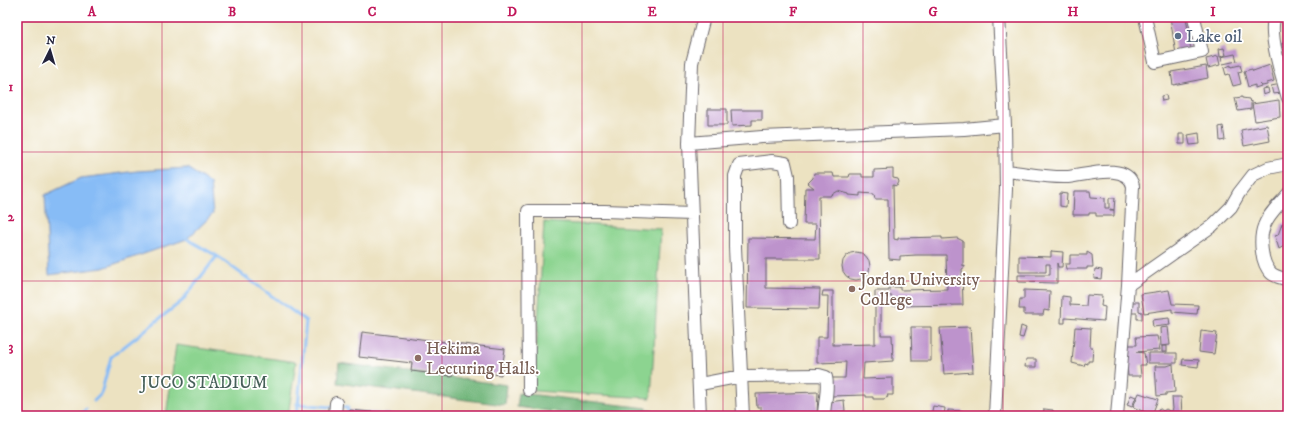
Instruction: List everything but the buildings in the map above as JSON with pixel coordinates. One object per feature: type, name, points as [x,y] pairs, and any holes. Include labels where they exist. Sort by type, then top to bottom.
[{"type":"street","points":[[700,416],[700,384],[689,143],[692,63],[704,17]]},
{"type":"street","points":[[995,416],[1006,171],[999,17]]},
{"type":"street","points":[[1145,17],[1155,62],[1202,52],[1194,17]]},
{"type":"street","points":[[1275,17],[1272,24],[1274,37],[1288,98]]},
{"type":"street","points":[[689,143],[762,137],[964,129],[1005,125]]},
{"type":"street","points":[[743,416],[735,261],[735,176],[738,165],[772,161],[785,163],[788,176],[789,224]]},
{"type":"street","points":[[1128,285],[1212,226],[1231,207],[1239,193],[1253,175],[1268,168],[1288,164]]},
{"type":"street","points":[[1006,171],[1068,177],[1095,172],[1110,172],[1123,175],[1131,180],[1133,186],[1128,285],[1117,416]]},
{"type":"street","points":[[1288,194],[1263,226],[1261,238],[1267,268],[1272,274],[1288,280]]},
{"type":"street","points":[[529,390],[528,211],[604,211],[692,214]]},
{"type":"street","points":[[700,384],[742,376],[826,377],[828,383],[825,396],[824,416]]},
{"type":"street","points":[[335,416],[336,403]]},
{"type":"green space","points":[[544,222],[661,229],[651,398],[534,391]]},
{"type":"green space","name":"JUCO STADIUM","points":[[176,345],[296,362],[288,416],[166,416]]},
{"type":"green space","points":[[339,363],[507,385],[505,405],[337,383]]},
{"type":"green space","points":[[519,393],[647,408],[646,416],[588,416],[517,407]]},
{"type":"green space","points":[[648,410],[661,413],[661,416],[647,416]]},
{"type":"water","points":[[187,168],[210,183],[213,214],[187,239],[103,268],[49,275],[45,195],[81,178],[137,171]]},
{"type":"waterway","points":[[94,401],[101,394],[111,357],[182,301],[217,256],[187,239]]},
{"type":"waterway","points":[[217,256],[306,321],[297,416]]},
{"type":"waterway","points":[[297,404],[332,407]]},
{"type":"waterway","points":[[338,407],[348,408],[347,416]]},
{"type":"waterway","points":[[79,416],[86,409]]},
{"type":"place","name":"Lake oil","points":[[1178,36]]},
{"type":"place","name":"Jordan University College","points":[[852,289]]},
{"type":"place","name":"Hekima Lecturing Halls.","points":[[418,358]]}]
